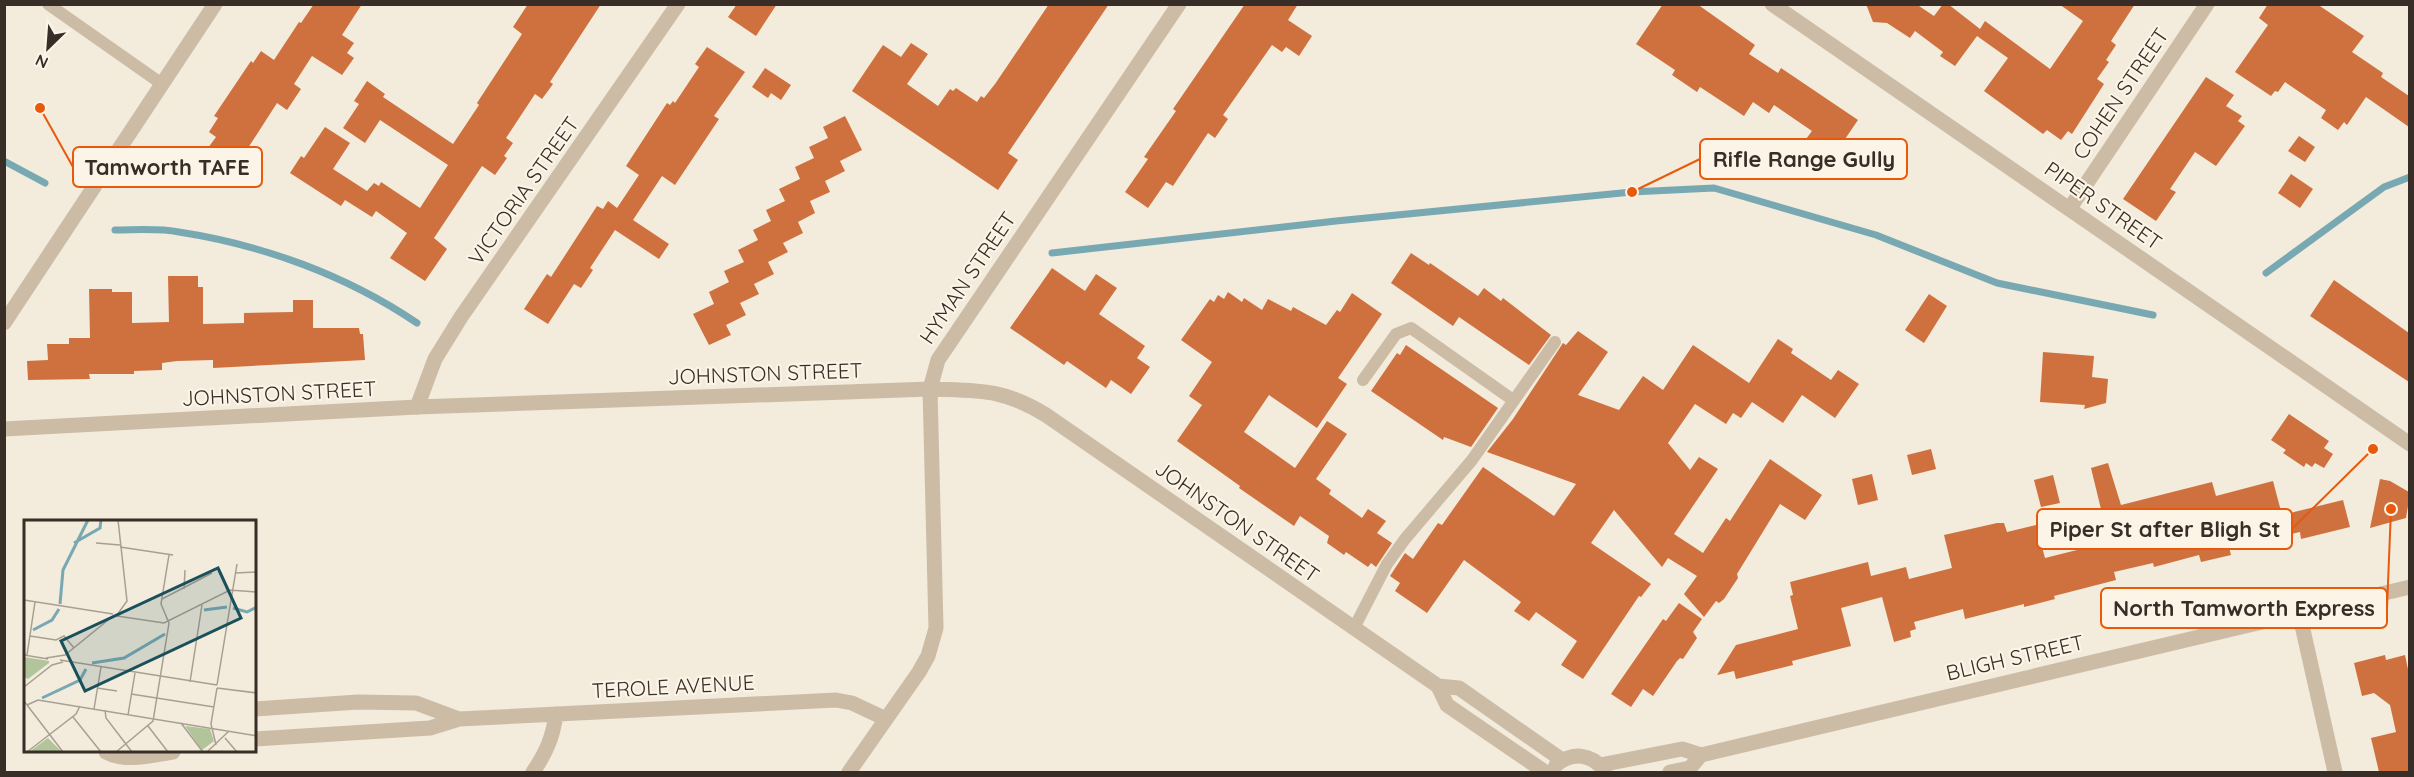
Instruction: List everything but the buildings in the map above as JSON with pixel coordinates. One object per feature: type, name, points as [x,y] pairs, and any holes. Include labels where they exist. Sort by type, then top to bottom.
[{"type":"street","points":[[4,322],[215,4]]},
{"type":"street","name":"VICTORIA STREET","points":[[417,407],[435,359],[461,317],[678,4]]},
{"type":"street","name":"HYMAN STREET","points":[[849,772],[928,656],[936,628],[930,389],[938,360],[1179,4]]},
{"type":"street","name":"PIPER STREET","points":[[1772,4],[2409,444]]},
{"type":"street","name":"COHEN STREET","points":[[2070,208],[2207,4]]},
{"type":"street","name":"JOHNSTON STREET","points":[[4,429],[39,429],[417,407],[930,389],[987,391],[1018,398],[1032,406],[1438,686],[1459,688],[1562,760]]},
{"type":"street","name":"BLIGH STREET","points":[[1602,769],[1682,749],[1701,755],[2409,587]]},
{"type":"street","points":[[2300,612],[2335,772]]},
{"type":"street","name":"JOHNSTON STREET","points":[[1438,686],[1447,705],[1545,772]]},
{"type":"street","name":"TEROLE AVENUE","points":[[256,739],[430,728],[459,719],[836,700],[852,703],[886,719]]},
{"type":"street","name":"TEROLE AVENUE","points":[[256,709],[358,702],[416,703],[459,719]]},
{"type":"street","points":[[533,772],[547,752],[556,714]]},
{"type":"street","points":[[108,753],[114,756],[130,757],[164,753]]},
{"type":"street","name":"BLIGH STREET","points":[[1670,772],[1690,768],[1701,755]]},
{"type":"street","points":[[1551,772],[1562,760],[1578,756],[1593,760],[1602,769]]},
{"type":"lane","points":[[48,4],[162,84]]},
{"type":"lane","points":[[1363,380],[1396,334],[1411,328],[1514,400]]},
{"type":"lane","points":[[1354,628],[1387,564],[1405,539],[1472,460],[1556,342]]},
{"type":"waterway","points":[[4,161],[45,183]]},
{"type":"waterway","points":[[2266,273],[2384,187],[2410,177]]},
{"type":"waterway","points":[[1052,253],[1336,221],[1632,192],[1714,188],[1876,235],[1997,283],[2153,315]]},
{"type":"waterway","points":[[115,230],[171,231],[242,245],[272,254],[303,264],[362,290],[417,323]]},
{"type":"place","name":"Tamworth TAFE","points":[[40,108]]},
{"type":"place","name":"Rifle Range Gully","points":[[1632,192]]},
{"type":"place","name":"Piper St after Bligh St","points":[[2373,449]]},
{"type":"place","name":"North Tamworth Express","points":[[2391,509]]}]
